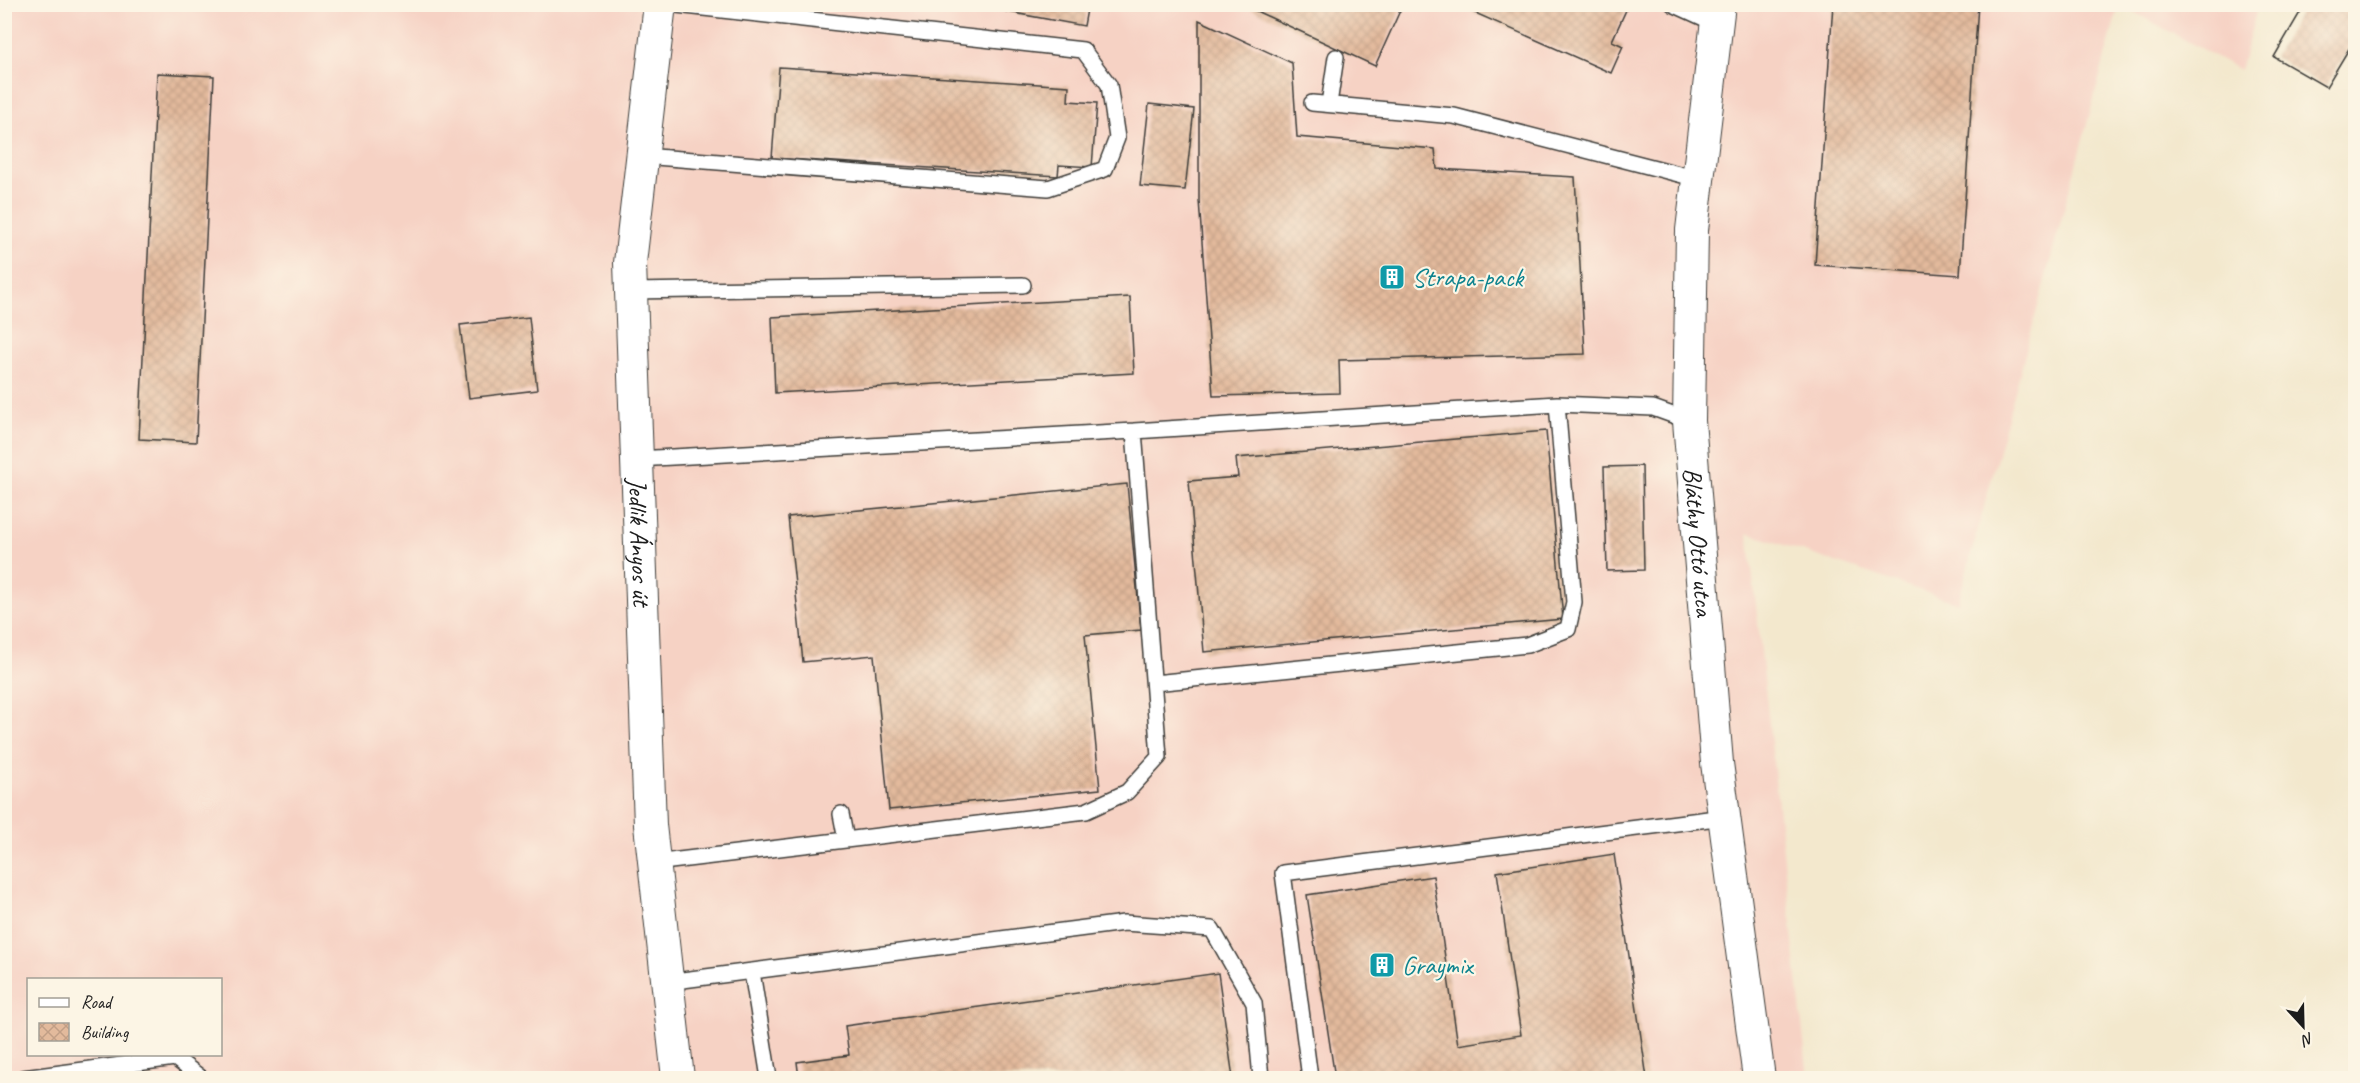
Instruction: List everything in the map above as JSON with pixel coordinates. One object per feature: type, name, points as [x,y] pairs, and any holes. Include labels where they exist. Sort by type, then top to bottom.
[{"type":"street","name":"Jedlik Ányos út","points":[[660,4],[630,263],[650,825],[678,1078]]},
{"type":"street","name":"Bláthy Ottó utca","points":[[1718,14],[1692,230],[1689,422],[1717,763],[1759,1078]]},
{"type":"lane","points":[[643,156],[1048,188],[1105,169],[1118,138],[1109,85],[1083,50],[667,4]]},
{"type":"lane","points":[[1673,4],[1718,14]]},
{"type":"lane","points":[[1329,104],[1336,57]]},
{"type":"lane","points":[[1312,103],[1454,116],[1698,179]]},
{"type":"lane","points":[[631,291],[1023,285]]},
{"type":"lane","points":[[637,459],[1557,404],[1653,408],[1689,422]]},
{"type":"lane","points":[[1154,683],[1527,645],[1568,629],[1574,602],[1557,404]]},
{"type":"lane","points":[[654,863],[1086,811],[1127,792],[1159,757],[1134,431]]},
{"type":"lane","points":[[841,814],[846,840]]},
{"type":"lane","points":[[1310,1078],[1283,873],[1724,817]]},
{"type":"lane","points":[[667,982],[1124,923],[1212,929],[1254,1003],[1261,1078]]},
{"type":"lane","points":[[752,972],[769,1078]]},
{"type":"lane","points":[[23,1078],[175,1058],[201,1078]]},
{"type":"shaded area","points":[[5,5],[2119,5],[1958,603],[1748,533],[1808,1078],[5,1078]]},
{"type":"shaded area","points":[[2121,5],[2258,5],[2240,70]]},
{"type":"building","points":[[965,4],[1088,4],[1084,26]]},
{"type":"building","points":[[1241,4],[1403,4],[1375,66]]},
{"type":"building","points":[[1455,4],[1614,4],[1626,10],[1612,41],[1623,46],[1611,73]]},
{"type":"building","points":[[1833,4],[1978,4],[1960,275],[1815,265]]},
{"type":"building","points":[[2305,4],[2356,4],[2356,37],[2326,87],[2274,57]]},
{"type":"building","name":"Strapa-pack","points":[[1199,20],[1292,63],[1297,137],[1435,149],[1437,169],[1575,177],[1585,354],[1339,360],[1340,393],[1213,396],[1199,200]]},
{"type":"building","points":[[779,67],[1069,86],[1068,101],[1097,103],[1092,167],[1059,165],[1058,176],[772,158]]},
{"type":"building","points":[[157,73],[214,76],[196,442],[139,439]]},
{"type":"building","points":[[1149,104],[1194,109],[1185,190],[1140,186]]},
{"type":"building","points":[[1130,297],[1134,373],[775,393],[772,317]]},
{"type":"building","points":[[529,317],[537,390],[469,398],[460,325]]},
{"type":"building","points":[[1546,431],[1563,619],[1204,652],[1189,481],[1238,477],[1236,458]]},
{"type":"building","points":[[1642,466],[1644,570],[1607,571],[1604,467]]},
{"type":"building","points":[[1127,484],[1141,630],[1085,635],[1100,789],[889,810],[874,655],[803,662],[788,517]]},
{"type":"building","name":"Graymix","points":[[1614,854],[1647,1078],[1335,1078],[1307,895],[1433,876],[1458,1045],[1521,1035],[1497,872]]},
{"type":"building","points":[[1218,973],[1233,1078],[799,1078],[797,1062],[849,1055],[845,1026]]},
{"type":"place","name":"Strapa-pack","points":[[1392,277]]},
{"type":"place","name":"Graymix","points":[[1382,965]]}]
